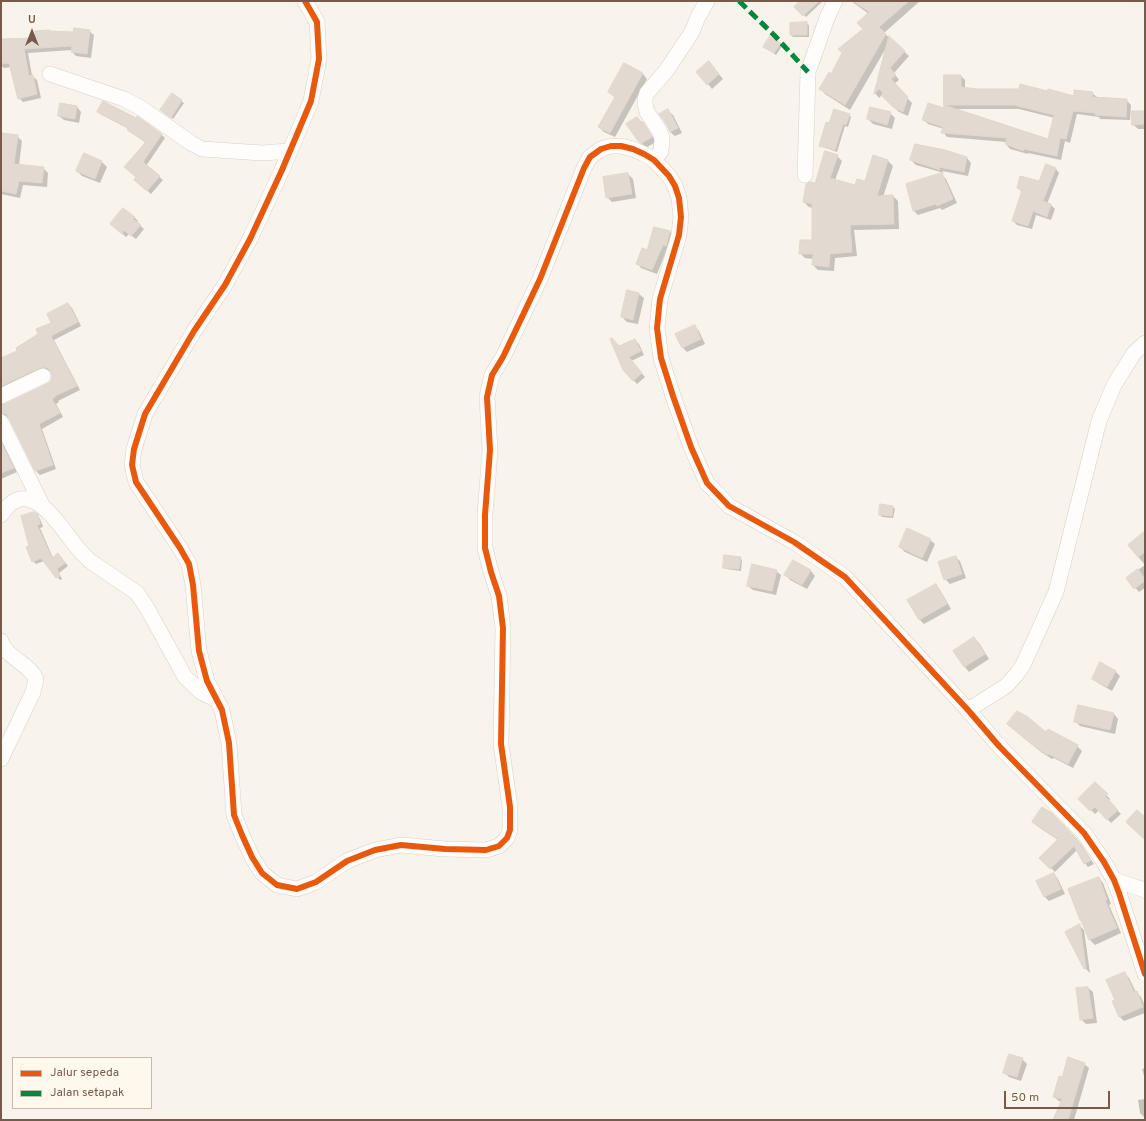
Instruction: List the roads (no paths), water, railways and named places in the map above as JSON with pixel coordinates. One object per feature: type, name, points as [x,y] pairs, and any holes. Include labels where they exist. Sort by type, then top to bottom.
[{"type":"street","points":[[305,1],[317,22],[319,59],[311,101],[282,170],[250,239],[225,286],[194,332],[145,414],[134,449],[132,464],[136,482],[189,564],[193,585],[199,651],[207,681],[222,710],[229,743],[234,815],[252,857],[262,874],[277,885],[297,889],[316,882],[347,861],[375,850],[402,845],[445,849],[486,850],[499,846],[506,838],[510,830],[510,807],[501,744],[503,628],[499,596],[485,548],[485,515],[490,450],[487,397],[492,375],[503,357],[540,279],[579,179],[590,157],[602,149],[611,146],[621,146],[633,149],[654,160],[669,176],[675,186],[681,217],[678,235],[660,299],[657,328],[661,358],[691,447],[707,483],[729,506],[794,542],[845,577],[968,710],[999,746],[1084,833],[1104,862],[1114,880],[1145,974]]},
{"type":"street","points":[[654,160],[660,151],[662,138],[659,130],[647,112],[645,99],[647,93],[666,71],[688,38],[707,1]]},
{"type":"street","points":[[805,175],[808,72],[827,18],[835,1]]},
{"type":"street","points":[[50,74],[124,99],[142,108],[191,143],[202,149],[262,153],[290,151]]},
{"type":"street","points":[[968,710],[1006,686],[1016,676],[1023,665],[1056,592],[1099,421],[1114,385],[1134,353],[1145,343]]},
{"type":"street","points":[[1,396],[43,376]]},
{"type":"street","points":[[1,422],[43,506]]},
{"type":"street","points":[[1,515],[6,506],[16,500],[33,500],[43,506],[60,524],[84,556],[137,593],[147,608],[185,677],[202,692],[217,700]]},
{"type":"street","points":[[1,641],[7,651],[30,670],[36,679],[33,692],[1,759]]},
{"type":"street","points":[[1114,880],[1145,890]]}]
